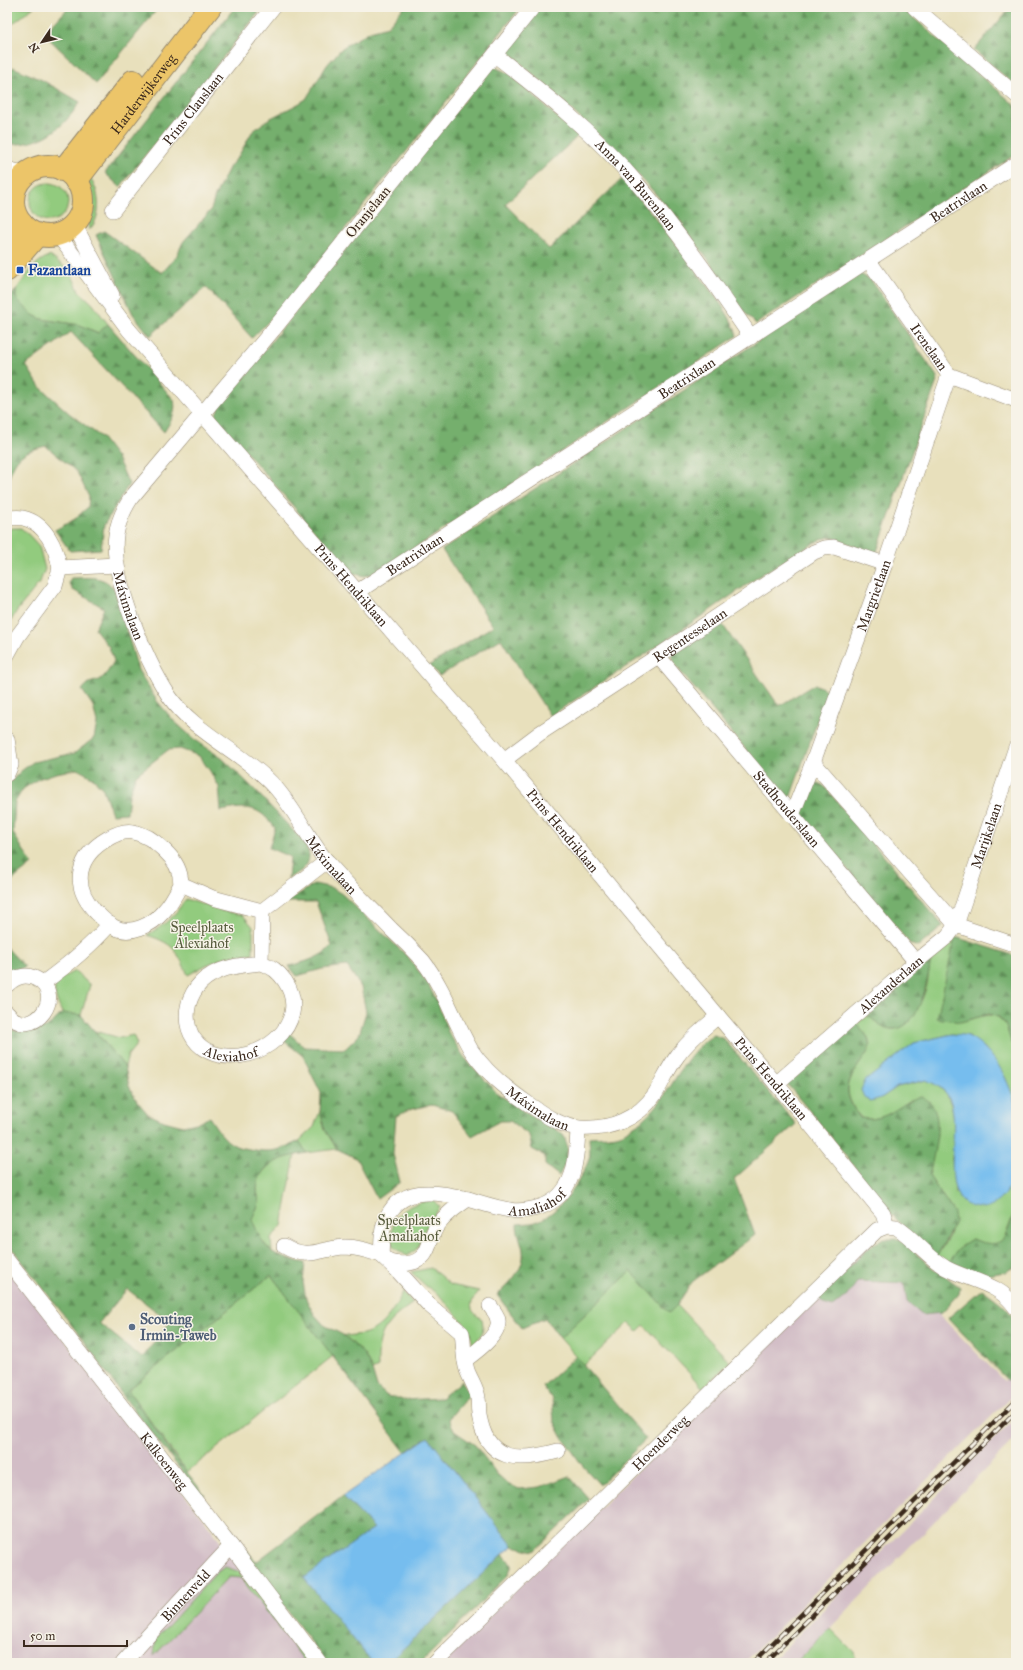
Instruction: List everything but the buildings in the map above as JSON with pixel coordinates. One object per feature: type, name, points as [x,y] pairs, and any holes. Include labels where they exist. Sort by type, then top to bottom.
[{"type":"main road","name":"Harderwijkerweg","points":[[70,175],[193,7]]},
{"type":"main road","name":"Harderwijkerweg","points":[[70,175],[210,7]]},
{"type":"main road","points":[[7,241],[48,229],[81,214],[83,203],[82,191],[70,175],[50,166],[17,171],[18,183],[11,191],[16,214],[48,229]]},
{"type":"main road","points":[[7,270],[48,229]]},
{"type":"street","name":"Prins Clauslaan","points":[[113,210],[273,7]]},
{"type":"street","name":"Oranjelaan","points":[[202,414],[273,330],[533,7]]},
{"type":"street","points":[[914,7],[1016,95]]},
{"type":"street","name":"Anna van Burenlaan","points":[[495,55],[544,93],[592,135],[635,180],[698,260],[751,337]]},
{"type":"street","name":"Beatrixlaan","points":[[357,592],[869,261],[1016,164]]},
{"type":"street","name":"Prins Hendriklaan","points":[[48,229],[129,330],[504,760],[883,1213],[887,1226]]},
{"type":"street","name":"Irenelaan","points":[[869,261],[949,375],[1016,400]]},
{"type":"street","name":"Margrietlaan","points":[[792,815],[813,762],[885,564],[949,375]]},
{"type":"street","name":"Máximalaan","points":[[202,414],[131,498],[118,523],[116,536],[116,565],[136,631],[153,669],[170,696],[189,718],[245,761],[275,787],[327,861],[424,963],[448,1002],[472,1052],[509,1090],[540,1113],[555,1121],[578,1128],[618,1124],[640,1110],[655,1094],[667,1070],[680,1052],[718,1016]]},
{"type":"street","points":[[7,518],[22,518],[33,522],[42,528],[57,552],[60,568],[55,586],[17,637],[7,655]]},
{"type":"street","name":"Regentesselaan","points":[[504,760],[540,733],[814,552],[824,548],[834,547],[885,564]]},
{"type":"street","points":[[60,568],[116,565]]},
{"type":"street","name":"Stadhouderslaan","points":[[658,656],[916,962]]},
{"type":"street","points":[[7,739],[11,766],[7,774]]},
{"type":"street","name":"Marijkelaan","points":[[956,925],[1016,746]]},
{"type":"street","points":[[813,762],[956,925],[1016,945]]},
{"type":"street","points":[[132,832],[146,836],[157,843],[176,864],[181,875],[181,884],[169,905],[154,920],[135,929],[124,931],[102,919],[84,898],[79,877],[82,866],[88,856],[102,842],[115,834],[132,832]]},
{"type":"street","points":[[262,911],[327,861]]},
{"type":"street","points":[[181,884],[213,898],[262,911]]},
{"type":"street","points":[[261,963],[262,911]]},
{"type":"street","points":[[43,983],[85,951],[110,924]]},
{"type":"street","name":"Alexanderlaan","points":[[776,1084],[948,936],[956,925]]},
{"type":"street","name":"Alexiahof","points":[[261,963],[273,968],[282,977],[290,990],[292,1004],[289,1024],[282,1034],[263,1048],[239,1056],[228,1056],[209,1051],[201,1046],[187,1025],[186,1014],[192,996],[203,981],[212,974],[234,967],[261,963]]},
{"type":"street","points":[[7,985],[12,979],[21,976],[30,976],[43,983],[48,995],[48,1004],[44,1013],[38,1019],[29,1022],[20,1022],[13,1019],[7,1013]]},
{"type":"street","name":"Amaliahof","points":[[385,1259],[384,1225],[395,1206],[404,1198],[415,1194],[436,1192],[510,1210],[528,1211],[548,1205],[566,1188],[573,1175],[577,1158],[578,1128]]},
{"type":"street","points":[[284,1246],[293,1252],[307,1254],[344,1247],[364,1249],[401,1265],[417,1260],[425,1254],[437,1227],[450,1211],[468,1199]]},
{"type":"street","points":[[887,1226],[893,1225],[901,1229],[928,1255],[943,1266],[955,1273],[1000,1291],[1015,1303]]},
{"type":"street","name":"Hoenderweg","points":[[435,1663],[873,1233],[887,1226]]},
{"type":"street","points":[[385,1259],[428,1305],[462,1333],[467,1370],[478,1397],[482,1428],[489,1441],[501,1454],[512,1457],[540,1456],[558,1451]]},
{"type":"street","name":"Kalkoenweg","points":[[7,1260],[231,1546],[320,1663]]},
{"type":"street","points":[[465,1360],[491,1337],[498,1325],[497,1317],[490,1306]]},
{"type":"street","name":"Binnenveld","points":[[123,1663],[231,1546]]},
{"type":"shaded area","points":[[870,1244],[1004,1381],[1006,1379],[1016,1383],[1016,1392],[744,1663],[441,1663]]},
{"type":"shaded area","points":[[7,1265],[315,1663],[7,1663]]},
{"type":"shaded area","points":[[1016,1417],[1016,1438],[795,1663],[770,1663]]},
{"type":"green space","points":[[7,7],[34,7],[7,28]]},
{"type":"green space","points":[[69,7],[159,7],[96,84],[44,34]]},
{"type":"green space","points":[[235,7],[263,7],[120,187],[105,173]]},
{"type":"green space","points":[[404,7],[521,7],[283,307],[252,338],[206,287],[150,336],[133,314],[96,235],[104,231],[162,273],[176,257],[183,242],[211,210],[215,196],[230,166],[238,157],[252,132],[267,120],[306,99],[327,65],[342,48],[370,31],[388,26]]},
{"type":"green space","points":[[537,7],[901,7],[1016,106],[1016,154],[756,324],[746,314],[705,255],[661,200],[622,157],[511,54],[506,46]]},
{"type":"green space","points":[[1011,7],[1016,7],[1016,86],[974,50]]},
{"type":"green space","points":[[492,66],[510,74],[578,136],[505,204],[549,249],[622,179],[656,218],[698,273],[725,310],[732,322],[737,336],[379,572],[365,576],[351,573],[215,416],[219,407]]},
{"type":"green space","points":[[13,67],[42,80],[80,102],[66,121],[50,134],[30,142],[7,144],[7,75]]},
{"type":"green space","points":[[49,154],[59,156],[40,166],[17,167],[31,158]]},
{"type":"green space","points":[[88,175],[95,187],[98,202],[96,218],[89,230]]},
{"type":"green space","points":[[45,183],[53,183],[63,188],[67,195],[67,209],[63,216],[53,221],[45,221],[35,216],[33,213],[30,206],[30,198],[35,188],[38,186]]},
{"type":"green space","points":[[50,256],[70,271],[79,291],[92,303],[108,324],[99,333],[80,325],[41,319],[33,315],[16,298],[16,290],[35,265]]},
{"type":"green space","points":[[860,274],[871,280],[938,378],[876,554],[832,537],[821,539],[764,573],[658,646],[550,716],[501,639],[439,676],[430,665],[493,626],[442,550]]},
{"type":"green space","points":[[16,290],[16,298],[33,315],[41,319],[80,325],[98,333],[108,324],[174,400],[174,413],[164,432],[71,332],[26,365],[40,387],[70,414],[101,437],[117,458],[129,484],[104,525],[101,549],[70,551],[55,530],[75,519],[88,507],[89,497],[77,472],[46,446],[30,451],[19,458],[12,469],[7,485],[7,300]]},
{"type":"green space","points":[[12,528],[21,528],[39,546],[45,569],[40,582],[16,612],[7,628],[7,530]]},
{"type":"green space","points":[[71,578],[101,579],[106,581],[115,590],[138,670],[157,701],[174,721],[194,739],[223,759],[305,843],[309,856],[307,864],[302,870],[288,878],[290,857],[269,848],[275,828],[269,820],[258,811],[252,809],[238,808],[221,811],[219,787],[210,771],[199,756],[180,749],[168,750],[136,775],[129,795],[127,813],[112,814],[103,789],[92,777],[77,769],[56,773],[38,779],[23,789],[15,802],[13,833],[32,864],[16,877],[7,888],[7,788],[9,783],[33,762],[75,753],[94,738],[97,723],[93,706],[82,690],[88,683],[99,680],[104,676],[114,661],[109,647],[95,629],[104,608],[73,590],[69,583]]},
{"type":"green space","points":[[720,621],[779,706],[815,684],[828,691],[789,801],[674,664],[671,654]]},
{"type":"green space","points":[[816,782],[824,786],[943,926],[918,947],[910,944],[801,814]]},
{"type":"green space","points":[[315,884],[332,888],[342,894],[409,958],[427,982],[439,1006],[448,1032],[464,1057],[497,1093],[534,1118],[555,1128],[564,1136],[568,1148],[566,1162],[559,1176],[545,1165],[545,1156],[532,1149],[529,1135],[510,1121],[500,1121],[472,1136],[452,1111],[432,1105],[412,1109],[396,1116],[393,1154],[400,1182],[377,1199],[356,1158],[337,1149],[325,1130],[320,1111],[321,1093],[303,1056],[283,1040],[289,1033],[304,1047],[345,1049],[359,1035],[366,1012],[361,987],[347,966],[322,969],[297,976],[289,966],[317,957],[332,946],[316,902],[286,902]]},
{"type":"green space","name":"Speelplaats Alexiahof","points":[[186,899],[222,911],[243,915],[253,927],[253,953],[226,957],[206,965],[188,975],[177,953],[169,945],[147,935],[169,920]]},
{"type":"green space","points":[[955,937],[975,1018],[987,1015],[996,1016],[1006,1025],[1011,1035],[1014,1047],[1016,1075],[1016,1110],[1006,1079],[985,1048],[969,1036],[952,1034],[914,1043],[891,1061],[881,1098],[897,1087],[926,1080],[937,1085],[947,1094],[955,1122],[952,1159],[955,1193],[1009,1188],[1016,1169],[1016,1208],[1004,1239],[995,1245],[986,1244],[972,1239],[961,1246],[947,1266],[936,1258],[949,1236],[954,1213],[929,1176],[937,1134],[912,1099],[882,1117],[869,1119],[861,1118],[850,1100],[848,1086],[854,1073],[867,1053],[870,1044],[864,1032],[857,1024],[867,1015],[879,1024],[890,1029],[900,1028],[906,1024],[911,1019],[923,998],[932,958]]},
{"type":"green space","points":[[955,937],[1016,956],[1016,1056],[1005,1024],[999,1017],[989,1014],[961,1022],[937,1018]]},
{"type":"green space","points":[[7,948],[25,967],[7,972]]},
{"type":"green space","points":[[931,959],[928,978],[921,1001],[916,1012],[903,1027],[894,1029],[887,1028],[867,1015]]},
{"type":"green space","points":[[75,971],[90,985],[81,1015],[62,1013],[55,992],[57,983]]},
{"type":"green space","points":[[62,1013],[81,1015],[125,1067],[129,1086],[137,1101],[148,1114],[164,1121],[183,1126],[201,1122],[209,1117],[228,1141],[242,1148],[269,1151],[286,1147],[299,1141],[307,1153],[274,1162],[262,1173],[257,1190],[259,1202],[252,1219],[261,1239],[271,1251],[285,1258],[305,1263],[303,1282],[306,1299],[314,1314],[324,1325],[345,1336],[364,1354],[372,1370],[377,1387],[387,1396],[404,1400],[441,1398],[462,1381],[469,1395],[449,1418],[454,1431],[475,1445],[497,1474],[507,1483],[519,1489],[540,1487],[569,1476],[589,1499],[534,1551],[513,1546],[428,1437],[405,1452],[271,1275],[128,1390],[174,1456],[205,1495],[201,1496],[123,1396],[84,1341],[7,1242],[7,1032],[11,1030],[27,1032],[40,1030],[51,1024]],"holes":[[[127,1289],[170,1322],[142,1358],[99,1323]]]},
{"type":"green space","points":[[857,1024],[867,1037],[870,1046],[848,1086],[850,1100],[860,1118],[878,1118],[921,1096],[930,1102],[934,1108],[937,1132],[929,1176],[954,1213],[955,1222],[936,1258],[887,1210],[836,1143],[787,1084]]},
{"type":"green space","points":[[95,1031],[120,1038],[133,1035],[137,1044],[128,1055],[125,1067]]},
{"type":"green space","points":[[714,1035],[724,1039],[796,1124],[734,1179],[755,1235],[692,1282],[677,1305],[669,1313],[631,1271],[560,1338],[545,1318],[522,1328],[497,1295],[515,1276],[519,1270],[523,1258],[522,1244],[517,1224],[536,1222],[554,1211],[569,1195],[586,1167],[590,1157],[589,1137],[613,1136],[621,1134],[645,1119],[656,1107],[691,1055],[701,1044]]},
{"type":"green space","points":[[320,1111],[325,1130],[337,1149],[307,1153],[299,1141],[314,1127]]},
{"type":"green space","points":[[295,1155],[282,1226],[271,1238],[272,1253],[259,1237],[252,1219],[259,1202],[257,1189],[258,1182],[264,1170],[269,1166],[281,1159]]},
{"type":"green space","name":"Speelplaats Amaliahof","points":[[433,1200],[440,1207],[424,1231],[418,1248],[407,1256],[393,1247],[392,1236],[396,1219],[406,1208]]},
{"type":"green space","points":[[1016,1208],[1016,1266],[1005,1272],[979,1276],[947,1266],[961,1247],[972,1239],[983,1243],[992,1244],[1003,1239]]},
{"type":"green space","points":[[884,1239],[900,1239],[927,1263],[960,1287],[959,1294],[942,1313],[922,1315],[907,1302],[904,1283],[858,1281],[846,1297],[832,1307],[824,1304],[818,1297],[873,1244]]},
{"type":"green space","points":[[431,1268],[451,1285],[479,1291],[473,1300],[472,1310],[482,1319],[483,1331],[473,1345],[470,1332],[464,1323],[439,1295],[426,1286],[411,1272]]},
{"type":"green space","points":[[631,1271],[669,1312],[677,1305],[730,1362],[703,1388],[644,1325],[638,1331],[629,1323],[584,1365],[560,1338]]},
{"type":"green space","points":[[271,1275],[333,1356],[187,1472],[128,1390]]},
{"type":"green space","points":[[982,1289],[1004,1306],[1012,1317],[1014,1326],[1013,1350],[1016,1383],[1006,1379],[948,1318]]},
{"type":"green space","points":[[403,1292],[413,1303],[389,1323],[385,1329],[379,1345],[378,1367],[372,1370],[364,1354],[345,1336],[363,1334],[376,1328],[387,1318]]},
{"type":"green space","points":[[576,1356],[646,1439],[600,1485],[582,1465],[563,1438],[554,1421],[552,1399],[543,1386]]},
{"type":"green space","points":[[343,1496],[374,1528],[305,1578],[373,1663],[327,1663],[223,1525],[225,1521],[256,1562]]},
{"type":"green space","points":[[503,1554],[512,1565],[508,1575],[421,1663],[388,1663]]},
{"type":"green space","points":[[225,1567],[244,1573],[312,1663],[306,1663],[241,1578],[229,1577],[154,1656],[156,1639],[216,1573]]},
{"type":"green space","points":[[830,1628],[854,1652],[856,1663],[795,1663]]},
{"type":"water","points":[[952,1034],[968,1036],[987,1050],[1006,1078],[1016,1109],[1016,1170],[1004,1195],[993,1205],[986,1207],[979,1208],[964,1203],[956,1192],[952,1159],[954,1122],[952,1106],[944,1091],[937,1085],[926,1080],[897,1087],[881,1098],[871,1101],[864,1097],[861,1090],[865,1081],[914,1043]]},
{"type":"water","points":[[428,1437],[513,1546],[388,1663],[373,1663],[304,1578],[374,1528],[343,1496]]},
{"type":"railway","points":[[753,1663],[1016,1400]]},
{"type":"railway","points":[[765,1663],[1016,1411]]},
{"type":"place","name":"Fazantlaan","points":[[20,270]]},
{"type":"place","name":"Scouting Irmin-Taweb","points":[[132,1327]]}]
